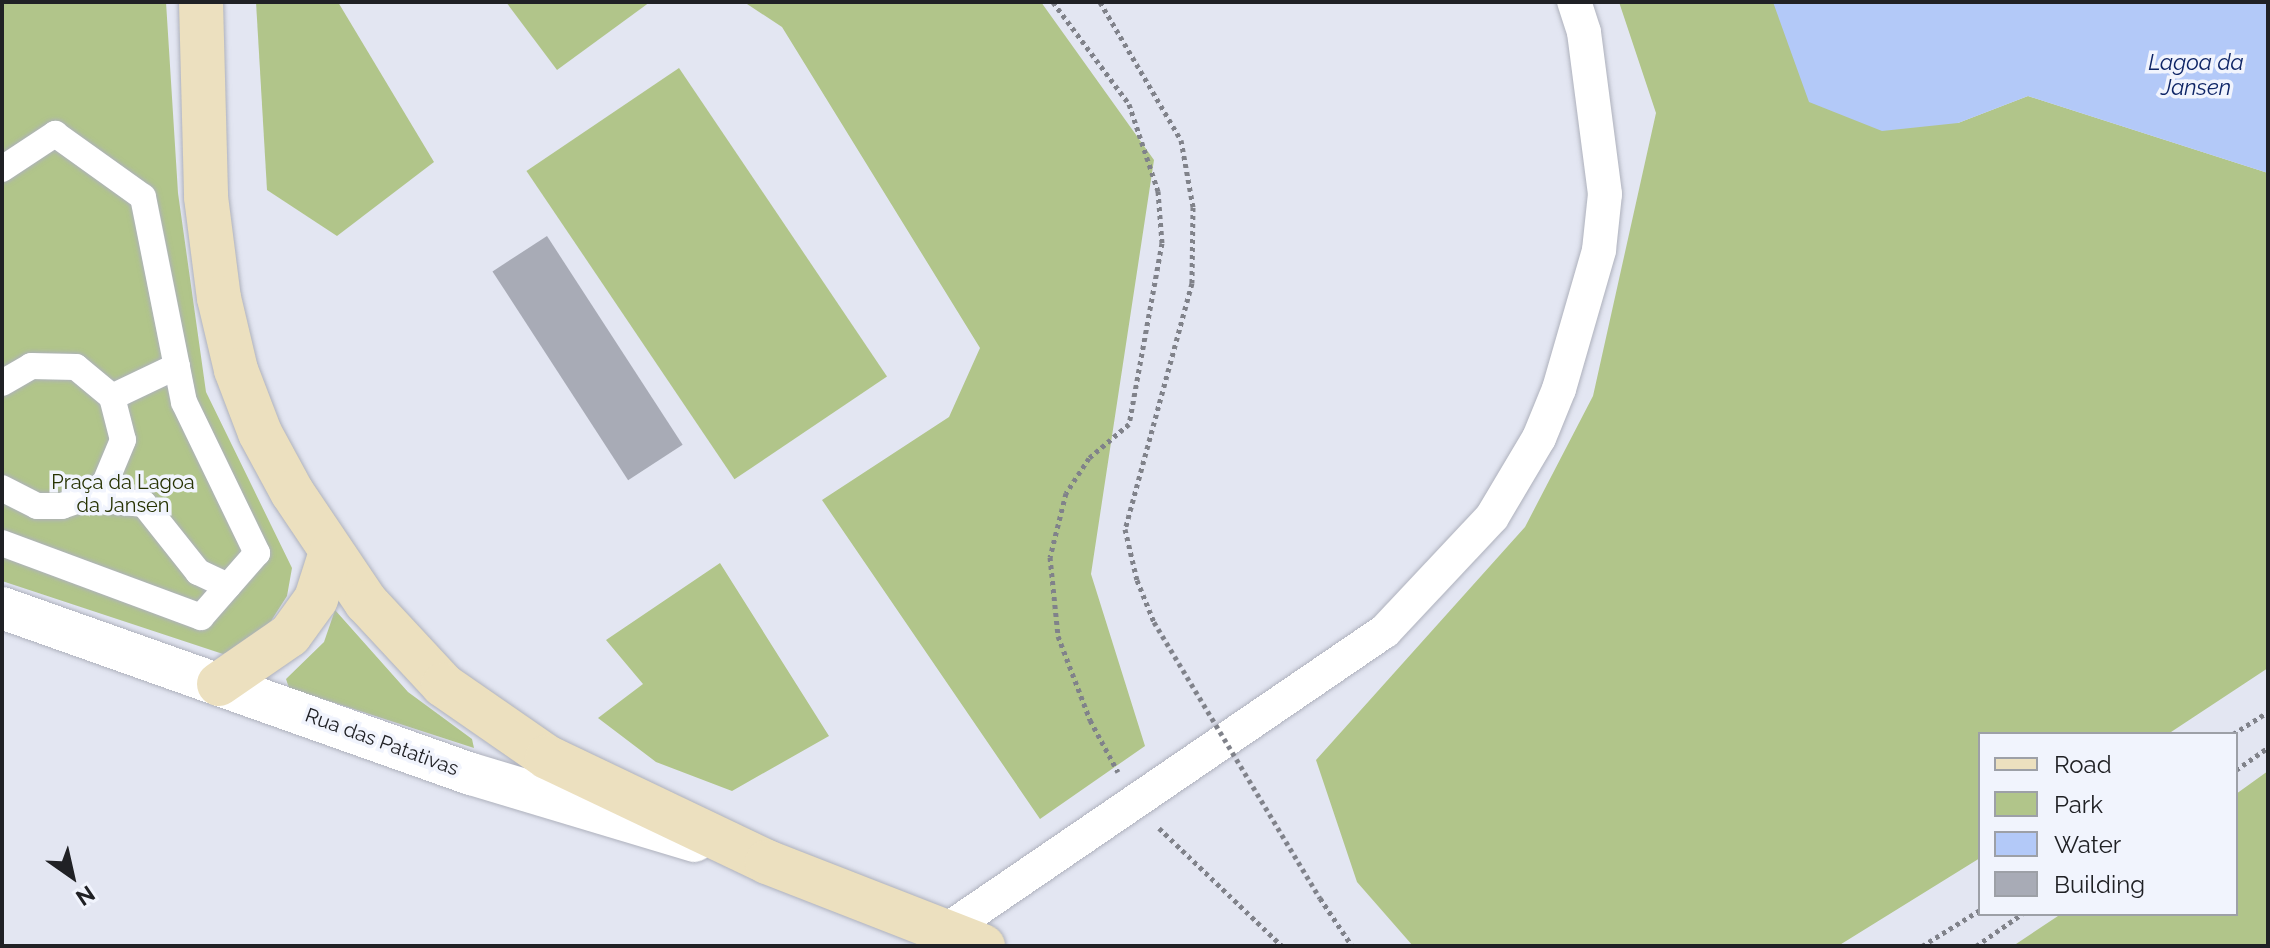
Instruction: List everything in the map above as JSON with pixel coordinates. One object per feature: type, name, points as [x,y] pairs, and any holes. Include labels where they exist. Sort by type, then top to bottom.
[{"type":"main road","points":[[201,2],[206,197],[222,313],[236,370],[260,433],[331,552],[403,646],[486,716],[603,786],[767,862],[964,939]]},
{"type":"main road","points":[[219,684],[290,635],[316,599],[331,552]]},
{"type":"street","points":[[964,939],[1137,805],[1385,631],[1451,566],[1519,476],[1559,389],[1599,250],[1605,194],[1584,32],[1574,2]]},
{"type":"street","points":[[2,169],[55,134],[143,197],[184,402],[257,553],[201,617],[2,543]]},
{"type":"street","points":[[2,383],[31,366],[53,363],[96,379],[112,397],[121,418],[117,463],[105,483],[85,498],[62,506],[37,506],[2,488]]},
{"type":"street","points":[[112,397],[177,366]]},
{"type":"street","points":[[85,498],[144,504],[198,572],[228,586]]},
{"type":"street","name":"Rua das Patativas","points":[[2,608],[471,774],[767,862]]},
{"type":"path","points":[[1053,2],[1129,104],[1158,191],[1162,243],[1129,424],[1089,458],[1066,493],[1050,557],[1058,636],[1090,720],[1137,805],[1282,946]]},
{"type":"path","points":[[1100,2],[1181,140],[1193,207],[1192,283],[1125,529],[1137,580],[1154,622],[1352,946]]},
{"type":"path","points":[[2236,732],[2268,712]]},
{"type":"path","points":[[2238,769],[2268,748]]},
{"type":"path","points":[[1922,946],[1978,911]]},
{"type":"path","points":[[1976,946],[2019,916]]},
{"type":"green space","name":"Praça da Lagoa da Jansen","points":[[2,2],[166,2],[178,193],[206,392],[292,568],[287,596],[271,621],[248,643],[223,654],[2,581]]},
{"type":"green space","points":[[256,2],[338,2],[434,162],[337,236],[267,190]]},
{"type":"green space","points":[[506,2],[650,2],[557,70]]},
{"type":"green space","points":[[744,2],[1041,2],[1154,160],[1091,574],[1145,746],[1040,819],[822,500],[949,417],[980,348],[782,27]]},
{"type":"green space","points":[[1619,2],[1773,2],[1958,123],[2028,96],[2268,173],[2268,668],[2171,732],[1978,732],[1978,859],[1838,946],[1413,946],[1357,882],[1316,760],[1525,527],[1593,396],[1656,113]]},
{"type":"green space","points":[[679,68],[887,376],[734,479],[526,171]]},
{"type":"green space","points":[[720,563],[829,736],[732,791],[656,762],[598,718],[643,684],[606,640]]},
{"type":"green space","points":[[335,610],[408,692],[472,739],[474,748],[289,688],[286,679],[324,642]]},
{"type":"green space","points":[[2268,771],[2268,946],[2013,946],[2058,916],[2238,916],[2238,793]]},
{"type":"water","name":"Lagoa da Jansen","points":[[1773,2],[2268,2],[2268,173],[2028,96],[1958,123],[1882,131],[1809,102]]},
{"type":"building","points":[[547,236],[683,445],[628,480],[492,271]]}]
